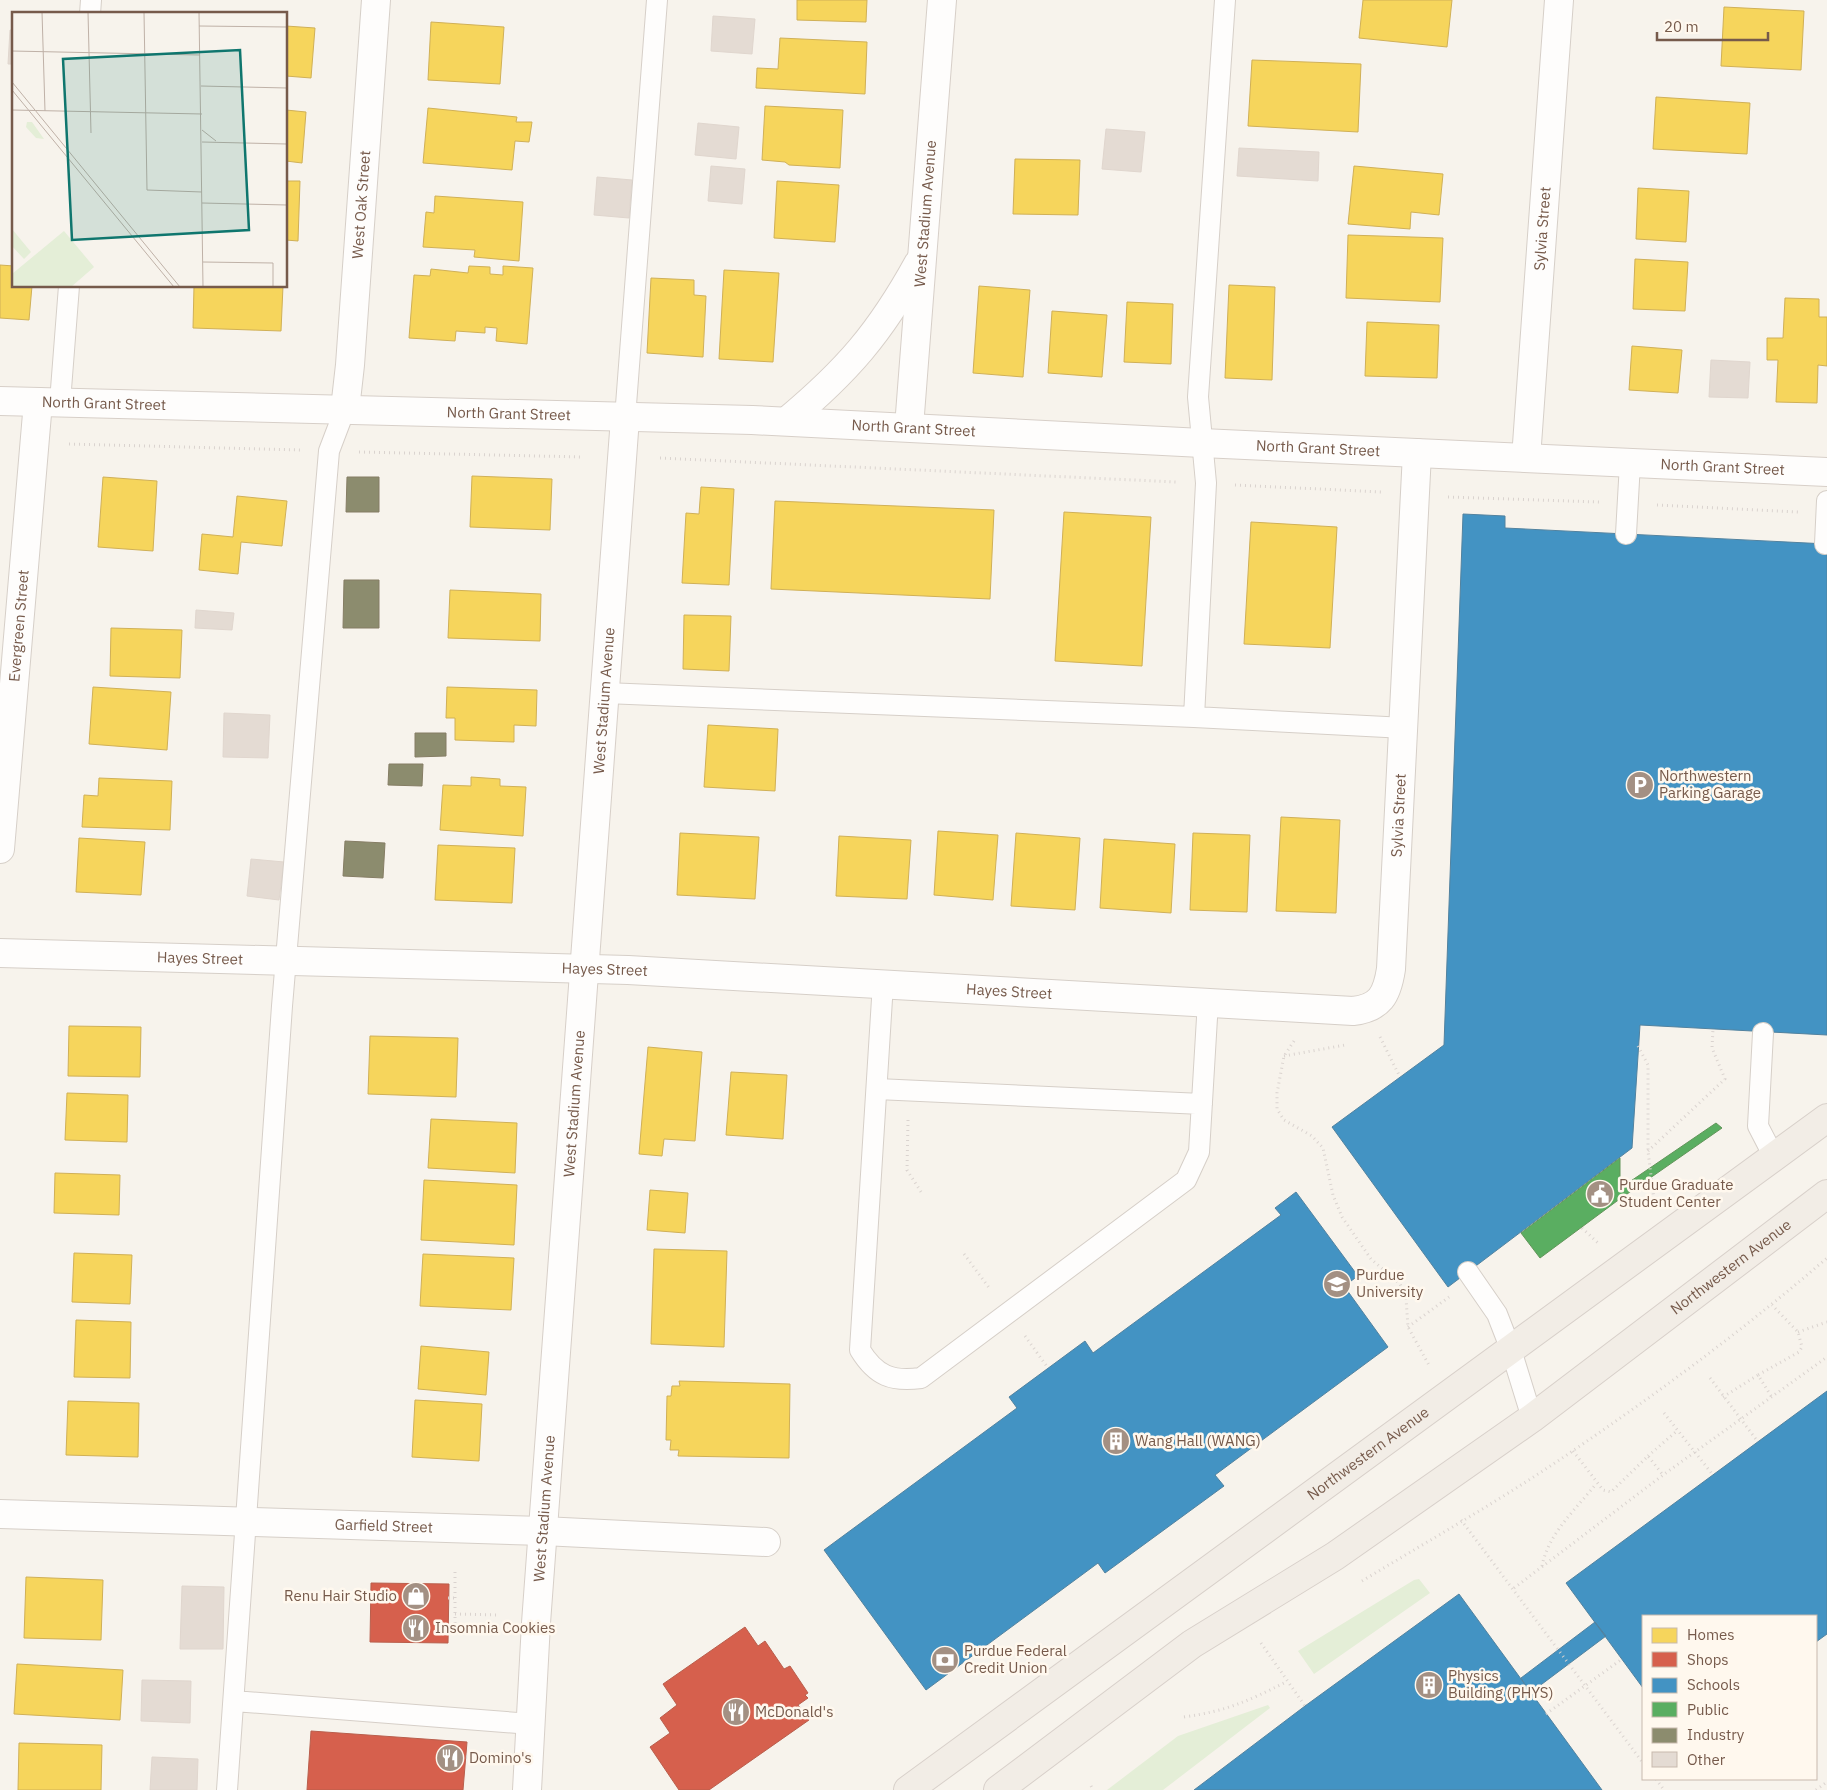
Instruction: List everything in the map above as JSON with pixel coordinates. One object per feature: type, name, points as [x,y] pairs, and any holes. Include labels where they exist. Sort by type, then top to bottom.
[{"type":"main road","name":"Northwestern Avenue","points":[[908,1790],[1827,1118]]},
{"type":"main road","name":"Northwestern Avenue","points":[[998,1790],[1192,1644],[1335,1556],[1532,1418],[1827,1194]]},
{"type":"street","name":"West Oak Street","points":[[345,409],[350,365],[376,0]]},
{"type":"street","name":"West Stadium Avenue","points":[[909,427],[942,0]]},
{"type":"street","name":"Sylvia Street","points":[[1526,458],[1559,0]]},
{"type":"street","points":[[787,421],[844,371],[868,344],[898,301],[922,256]]},
{"type":"street","name":"North Grant Street","points":[[0,401],[787,421],[1202,443],[1827,472]]},
{"type":"street","name":"Evergreen Street","points":[[0,850],[49,402]]},
{"type":"street","name":"West Stadium Avenue","points":[[527,1790],[543,1531],[625,418]]},
{"type":"street","name":"Sylvia Street","points":[[1208,1001],[1353,1011],[1366,1010],[1378,1002],[1388,989],[1391,970],[1417,453]]},
{"type":"street","name":"Hayes Street","points":[[0,953],[585,969],[1208,1001]]},
{"type":"street","name":"Garfield Street","points":[[0,1514],[543,1531],[766,1542]]},
{"type":"lane","points":[[625,418],[657,0]]},
{"type":"lane","points":[[1194,717],[1206,484],[1198,397],[1225,0]]},
{"type":"lane","points":[[49,402],[69,288]]},
{"type":"lane","points":[[227,1790],[286,961],[329,451],[345,409]]},
{"type":"lane","points":[[1626,534],[1630,463]]},
{"type":"lane","points":[[1824,544],[1827,501]]},
{"type":"lane","points":[[605,694],[1194,717],[1404,728]]},
{"type":"lane","points":[[883,983],[860,1350],[870,1366],[889,1378],[903,1380],[921,1378],[1186,1180],[1199,1152],[1208,1001]]},
{"type":"lane","points":[[1763,1033],[1758,1126],[1774,1157]]},
{"type":"lane","points":[[877,1089],[1202,1104]]},
{"type":"lane","points":[[1468,1272],[1497,1314],[1511,1350],[1532,1418]]},
{"type":"lane","points":[[234,1702],[531,1724]]},
{"type":"path","points":[[660,458],[1382,492]]},
{"type":"path","points":[[1648,1151],[1725,1079],[1712,1048],[1713,1029]]},
{"type":"path","points":[[1378,1032],[1400,1076]]},
{"type":"path","points":[[1296,1038],[1284,1056],[1277,1093],[1277,1109],[1284,1120],[1312,1136],[1323,1148],[1333,1195],[1342,1217],[1370,1259],[1400,1284],[1406,1298],[1408,1327],[1430,1367]]},
{"type":"path","points":[[1284,1056],[1342,1047],[1351,1043]]},
{"type":"path","points":[[1638,1046],[1648,1066],[1648,1151],[1654,1200]]},
{"type":"path","points":[[908,1113],[908,1170],[923,1195]]},
{"type":"path","points":[[1582,1228],[1598,1244]]},
{"type":"path","points":[[964,1254],[992,1292]]},
{"type":"path","points":[[1360,1582],[1573,1450],[1697,1363],[1772,1305],[1827,1258]]},
{"type":"path","points":[[1408,1327],[1453,1294]]},
{"type":"path","points":[[1723,1397],[1799,1352],[1802,1346],[1798,1332],[1772,1305]]},
{"type":"path","points":[[1798,1332],[1827,1322]]},
{"type":"path","points":[[1023,1333],[1048,1368]]},
{"type":"path","points":[[1514,1588],[1663,1475],[1827,1357]]},
{"type":"path","points":[[1758,1375],[1771,1396]]},
{"type":"path","points":[[1710,1378],[1758,1442]]},
{"type":"path","points":[[1664,1413],[1713,1475]]},
{"type":"path","points":[[1573,1450],[1596,1484],[1603,1490],[1611,1492],[1678,1430]]},
{"type":"path","points":[[1648,1456],[1663,1475]]},
{"type":"path","points":[[1542,1567],[1544,1554],[1560,1527],[1596,1484]]},
{"type":"path","points":[[1461,1520],[1642,1761]]},
{"type":"path","points":[[448,1631],[455,1632],[455,1572]]},
{"type":"path","points":[[448,1598],[455,1598]]},
{"type":"path","points":[[455,1614],[498,1615]]},
{"type":"path","points":[[1268,1638],[1260,1644],[1305,1706]]},
{"type":"path","points":[[1546,1714],[1622,1659]]},
{"type":"path","points":[[1184,1717],[1216,1713],[1238,1706],[1286,1682]]},
{"type":"path","points":[[466,1757],[488,1759]]},
{"type":"path","points":[[1816,1790],[1827,1782]]},
{"type":"green space","points":[[1419,1579],[1430,1593],[1314,1674],[1298,1651],[1414,1580]]},
{"type":"green space","points":[[1268,1705],[1270,1708],[1163,1790],[1107,1790],[1178,1736]]},
{"type":"building: Homes","points":[[797,0],[867,0],[866,22],[797,20]]},
{"type":"building: Homes","points":[[1363,0],[1452,0],[1447,47],[1359,38]]},
{"type":"building: Homes","points":[[1724,7],[1804,11],[1801,70],[1721,66]]},
{"type":"building: Homes","points":[[431,22],[504,27],[500,84],[428,80]]},
{"type":"building: Homes","points":[[288,26],[315,28],[311,78],[288,76]]},
{"type":"building: Homes","points":[[780,38],[867,42],[865,94],[756,88],[757,68],[778,69]]},
{"type":"building: Homes","points":[[1252,60],[1361,64],[1358,132],[1248,126]]},
{"type":"building: Homes","points":[[1656,97],[1750,103],[1747,154],[1653,149]]},
{"type":"building: Homes","points":[[765,106],[843,110],[840,168],[789,165],[785,162],[762,160]]},
{"type":"building: Homes","points":[[428,108],[517,117],[516,122],[532,122],[529,142],[515,141],[512,170],[423,163]]},
{"type":"building: Homes","points":[[288,110],[306,112],[302,163],[288,161]]},
{"type":"building: Homes","points":[[1015,159],[1080,160],[1078,215],[1013,214]]},
{"type":"building: Homes","points":[[1354,166],[1443,174],[1439,215],[1411,212],[1410,229],[1348,224]]},
{"type":"building: Homes","points":[[288,181],[300,181],[298,241],[288,240]]},
{"type":"building: Homes","points":[[777,181],[839,185],[835,242],[774,238]]},
{"type":"building: Homes","points":[[1638,188],[1689,191],[1686,242],[1636,239]]},
{"type":"building: Homes","points":[[435,196],[523,202],[519,261],[474,257],[475,250],[423,247],[426,212],[434,213]]},
{"type":"building: Homes","points":[[1348,235],[1443,238],[1440,302],[1346,298]]},
{"type":"building: Homes","points":[[1635,259],[1688,262],[1685,311],[1633,309]]},
{"type":"building: Homes","points":[[0,265],[12,266],[12,288],[32,288],[29,320],[0,318]]},
{"type":"building: Homes","points":[[469,266],[490,267],[490,274],[503,275],[503,266],[533,268],[527,344],[496,341],[497,328],[485,327],[485,333],[456,331],[455,341],[409,338],[414,275],[430,276],[431,269],[468,273]]},
{"type":"building: Homes","points":[[724,270],[779,273],[773,362],[719,359]]},
{"type":"building: Homes","points":[[651,278],[694,280],[694,295],[706,296],[703,357],[647,353]]},
{"type":"building: Homes","points":[[1229,285],[1275,287],[1272,380],[1225,378]]},
{"type":"building: Homes","points":[[979,286],[1030,290],[1023,377],[973,373]]},
{"type":"building: Homes","points":[[194,288],[283,288],[281,331],[193,328]]},
{"type":"building: Homes","points":[[1785,298],[1819,299],[1819,317],[1827,317],[1827,366],[1818,365],[1817,403],[1776,402],[1778,360],[1767,360],[1767,338],[1783,338]]},
{"type":"building: Homes","points":[[1127,302],[1173,304],[1171,364],[1124,362]]},
{"type":"building: Homes","points":[[1052,311],[1107,315],[1102,377],[1048,373]]},
{"type":"building: Homes","points":[[1367,322],[1439,325],[1437,378],[1365,376]]},
{"type":"building: Homes","points":[[1632,346],[1682,350],[1678,393],[1629,390]]},
{"type":"building: Homes","points":[[472,476],[552,479],[550,530],[470,527]]},
{"type":"building: Homes","points":[[103,477],[157,481],[153,551],[98,547]]},
{"type":"building: Homes","points":[[701,487],[734,489],[729,585],[682,583],[686,513],[699,514]]},
{"type":"building: Homes","points":[[237,496],[287,501],[282,546],[241,542],[238,574],[199,570],[202,534],[233,537]]},
{"type":"building: Homes","points":[[775,501],[994,510],[990,599],[771,589]]},
{"type":"building: Homes","points":[[1064,512],[1151,517],[1142,666],[1055,661]]},
{"type":"building: Homes","points":[[1251,522],[1337,527],[1330,648],[1244,644]]},
{"type":"building: Homes","points":[[450,590],[541,594],[540,641],[448,638]]},
{"type":"building: Homes","points":[[684,615],[731,616],[729,671],[683,669]]},
{"type":"building: Homes","points":[[111,628],[182,630],[180,678],[110,676]]},
{"type":"building: Homes","points":[[93,687],[171,692],[167,750],[89,744]]},
{"type":"building: Homes","points":[[447,687],[537,690],[536,726],[514,725],[514,742],[455,740],[455,718],[446,718]]},
{"type":"building: Homes","points":[[708,725],[778,729],[775,791],[704,787]]},
{"type":"building: Homes","points":[[471,777],[500,779],[500,786],[526,787],[523,836],[440,830],[443,785],[471,786]]},
{"type":"building: Homes","points":[[99,778],[172,781],[170,830],[82,827],[84,795],[98,796]]},
{"type":"building: Homes","points":[[1281,817],[1340,820],[1336,913],[1276,911]]},
{"type":"building: Homes","points":[[938,831],[998,835],[993,900],[934,895]]},
{"type":"building: Homes","points":[[680,833],[759,837],[755,899],[677,895]]},
{"type":"building: Homes","points":[[1016,833],[1080,838],[1075,910],[1011,906]]},
{"type":"building: Homes","points":[[1193,833],[1250,835],[1247,912],[1190,910]]},
{"type":"building: Homes","points":[[839,836],[911,840],[907,899],[836,896]]},
{"type":"building: Homes","points":[[79,838],[145,842],[141,895],[76,892]]},
{"type":"building: Homes","points":[[1104,839],[1175,844],[1171,913],[1100,908]]},
{"type":"building: Homes","points":[[438,845],[515,848],[512,903],[435,900]]},
{"type":"building: Homes","points":[[69,1026],[141,1027],[140,1077],[68,1076]]},
{"type":"building: Homes","points":[[370,1036],[458,1038],[456,1097],[368,1094]]},
{"type":"building: Homes","points":[[648,1047],[702,1052],[695,1141],[664,1139],[662,1156],[639,1154]]},
{"type":"building: Homes","points":[[731,1072],[787,1075],[783,1139],[726,1135]]},
{"type":"building: Homes","points":[[67,1093],[128,1095],[127,1142],[65,1140]]},
{"type":"building: Homes","points":[[431,1119],[517,1123],[515,1173],[428,1168]]},
{"type":"building: Homes","points":[[55,1173],[120,1175],[119,1215],[54,1213]]},
{"type":"building: Homes","points":[[424,1180],[517,1185],[514,1245],[421,1240]]},
{"type":"building: Homes","points":[[650,1190],[688,1193],[685,1233],[647,1230]]},
{"type":"building: Homes","points":[[654,1249],[727,1251],[724,1347],[651,1344]]},
{"type":"building: Homes","points":[[74,1253],[132,1255],[130,1304],[72,1302]]},
{"type":"building: Homes","points":[[423,1254],[514,1258],[511,1310],[420,1306]]},
{"type":"building: Homes","points":[[76,1320],[131,1322],[130,1378],[74,1377]]},
{"type":"building: Homes","points":[[421,1346],[489,1352],[486,1395],[418,1389]]},
{"type":"building: Homes","points":[[679,1381],[790,1384],[789,1458],[678,1456],[679,1450],[670,1450],[671,1440],[666,1440],[667,1396],[671,1396],[672,1386],[680,1386]]},
{"type":"building: Homes","points":[[415,1400],[482,1404],[479,1461],[412,1457]]},
{"type":"building: Homes","points":[[68,1401],[139,1403],[138,1457],[66,1455]]},
{"type":"building: Homes","points":[[26,1577],[103,1580],[101,1640],[24,1638]]},
{"type":"building: Homes","points":[[17,1664],[123,1670],[120,1720],[14,1714]]},
{"type":"building: Homes","points":[[19,1743],[102,1745],[101,1790],[18,1790]]},
{"type":"building: Shops","points":[[371,1583],[449,1584],[448,1643],[370,1642]]},
{"type":"building: Shops","name":"McDonald's","points":[[745,1627],[758,1646],[765,1641],[784,1669],[790,1666],[808,1693],[805,1695],[808,1698],[798,1705],[809,1720],[709,1790],[679,1790],[650,1747],[670,1733],[660,1718],[677,1705],[663,1684]]},
{"type":"building: Shops","points":[[311,1731],[467,1742],[463,1790],[307,1790]]},
{"type":"building: Schools","name":"Northwestern Parking Garage","points":[[1463,514],[1505,516],[1505,528],[1827,544],[1827,1035],[1640,1025],[1632,1148],[1448,1287],[1332,1127],[1444,1045]]},
{"type":"building: Schools","name":"Wang Hall (WANG)","points":[[1296,1192],[1358,1276],[1344,1286],[1388,1347],[1215,1475],[1224,1486],[1105,1573],[1098,1563],[926,1690],[824,1550],[1017,1408],[1009,1397],[1085,1341],[1093,1353],[1281,1215],[1275,1208]]},
{"type":"building: Schools","points":[[1827,1391],[1827,1634],[1817,1641],[1817,1615],[1642,1615],[1642,1687],[1566,1583]]},
{"type":"building: Schools","name":"Physics Building (PHYS)","points":[[1459,1594],[1602,1790],[1194,1790],[1305,1706]]},
{"type":"building: Schools","points":[[1595,1622],[1606,1636],[1530,1693],[1521,1678]]},
{"type":"building: Public","name":"Purdue Graduate Student Center","points":[[1716,1123],[1722,1128],[1617,1201],[1540,1258],[1521,1233],[1620,1158],[1620,1183],[1622,1187]]},
{"type":"building: Industry","points":[[347,477],[379,477],[379,512],[346,512]]},
{"type":"building: Industry","points":[[344,580],[379,580],[379,628],[343,628]]},
{"type":"building: Industry","points":[[415,733],[446,733],[446,756],[415,757]]},
{"type":"building: Industry","points":[[389,764],[423,764],[422,786],[388,785]]},
{"type":"building: Industry","points":[[345,841],[385,843],[383,878],[343,876]]},
{"type":"building: Other","points":[[713,16],[755,19],[752,54],[711,51]]},
{"type":"building: Other","points":[[10,30],[12,30],[12,64],[8,64]]},
{"type":"building: Other","points":[[698,123],[739,127],[736,159],[695,155]]},
{"type":"building: Other","points":[[1106,129],[1145,132],[1141,172],[1102,169]]},
{"type":"building: Other","points":[[1239,148],[1319,152],[1318,181],[1237,176]]},
{"type":"building: Other","points":[[711,166],[745,169],[742,204],[708,201]]},
{"type":"building: Other","points":[[597,177],[632,180],[629,218],[594,215]]},
{"type":"building: Other","points":[[1711,360],[1750,362],[1748,398],[1709,397]]},
{"type":"building: Other","points":[[196,610],[234,613],[232,630],[195,628]]},
{"type":"building: Other","points":[[224,713],[270,715],[268,758],[223,757]]},
{"type":"building: Other","points":[[251,859],[284,862],[279,900],[247,896]]},
{"type":"building: Other","points":[[182,1586],[224,1587],[223,1649],[180,1649]]},
{"type":"building: Other","points":[[142,1680],[191,1681],[190,1723],[141,1721]]},
{"type":"building: Other","points":[[152,1757],[198,1759],[197,1790],[150,1790]]},
{"type":"place","name":"Northwestern Parking Garage","points":[[1640,785]]},
{"type":"place","name":"Purdue Graduate Student Center","points":[[1600,1194]]},
{"type":"place","name":"Purdue University","points":[[1337,1284]]},
{"type":"place","name":"Wang Hall (WANG)","points":[[1116,1441]]},
{"type":"place","name":"Renu Hair Studio","points":[[416,1596]]},
{"type":"place","name":"Insomnia Cookies","points":[[416,1628]]},
{"type":"place","name":"Purdue Federal Credit Union","points":[[945,1660]]},
{"type":"place","name":"Physics Building (PHYS)","points":[[1429,1685]]},
{"type":"place","name":"McDonald's","points":[[736,1712]]},
{"type":"place","name":"Domino's","points":[[450,1758]]}]
